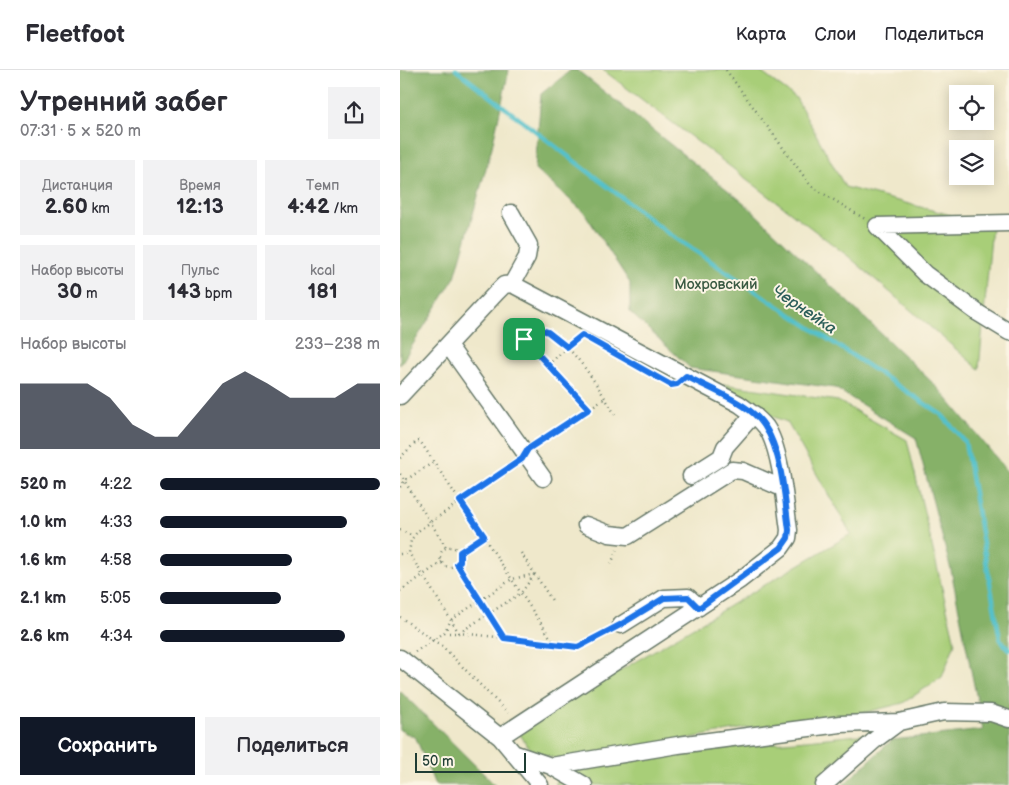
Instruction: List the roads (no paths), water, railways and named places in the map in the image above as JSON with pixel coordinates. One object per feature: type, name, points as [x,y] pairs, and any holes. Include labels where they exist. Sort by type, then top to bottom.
[{"type":"street","points":[[511,214],[529,245],[526,257],[512,284]]},
{"type":"street","points":[[1009,223],[877,226],[924,274],[978,313],[1009,332]]},
{"type":"street","points":[[400,396],[497,292],[504,285],[512,284],[529,290],[754,414],[766,427],[775,444],[789,530],[788,538],[781,548],[699,608],[500,737]]},
{"type":"street","points":[[448,345],[543,478]]},
{"type":"street","points":[[691,476],[721,457],[725,447],[754,414]]},
{"type":"street","points":[[586,525],[609,534],[628,536],[732,470],[744,471],[782,488]]},
{"type":"street","points":[[620,625],[664,598],[688,597],[699,608]]},
{"type":"street","points":[[402,659],[500,737],[540,785]]},
{"type":"street","points":[[551,766],[678,745],[840,724],[900,722],[944,712],[991,712],[1009,719]]},
{"type":"street","points":[[824,785],[876,739],[900,722]]},
{"type":"street","points":[[513,753],[551,766],[584,785]]},
{"type":"waterway","name":"Чернейка","points":[[456,70],[668,233],[942,415],[965,442],[1000,639],[1009,650]]},
{"type":"park label","name":"Мохровский","points":[[716,284]]}]
